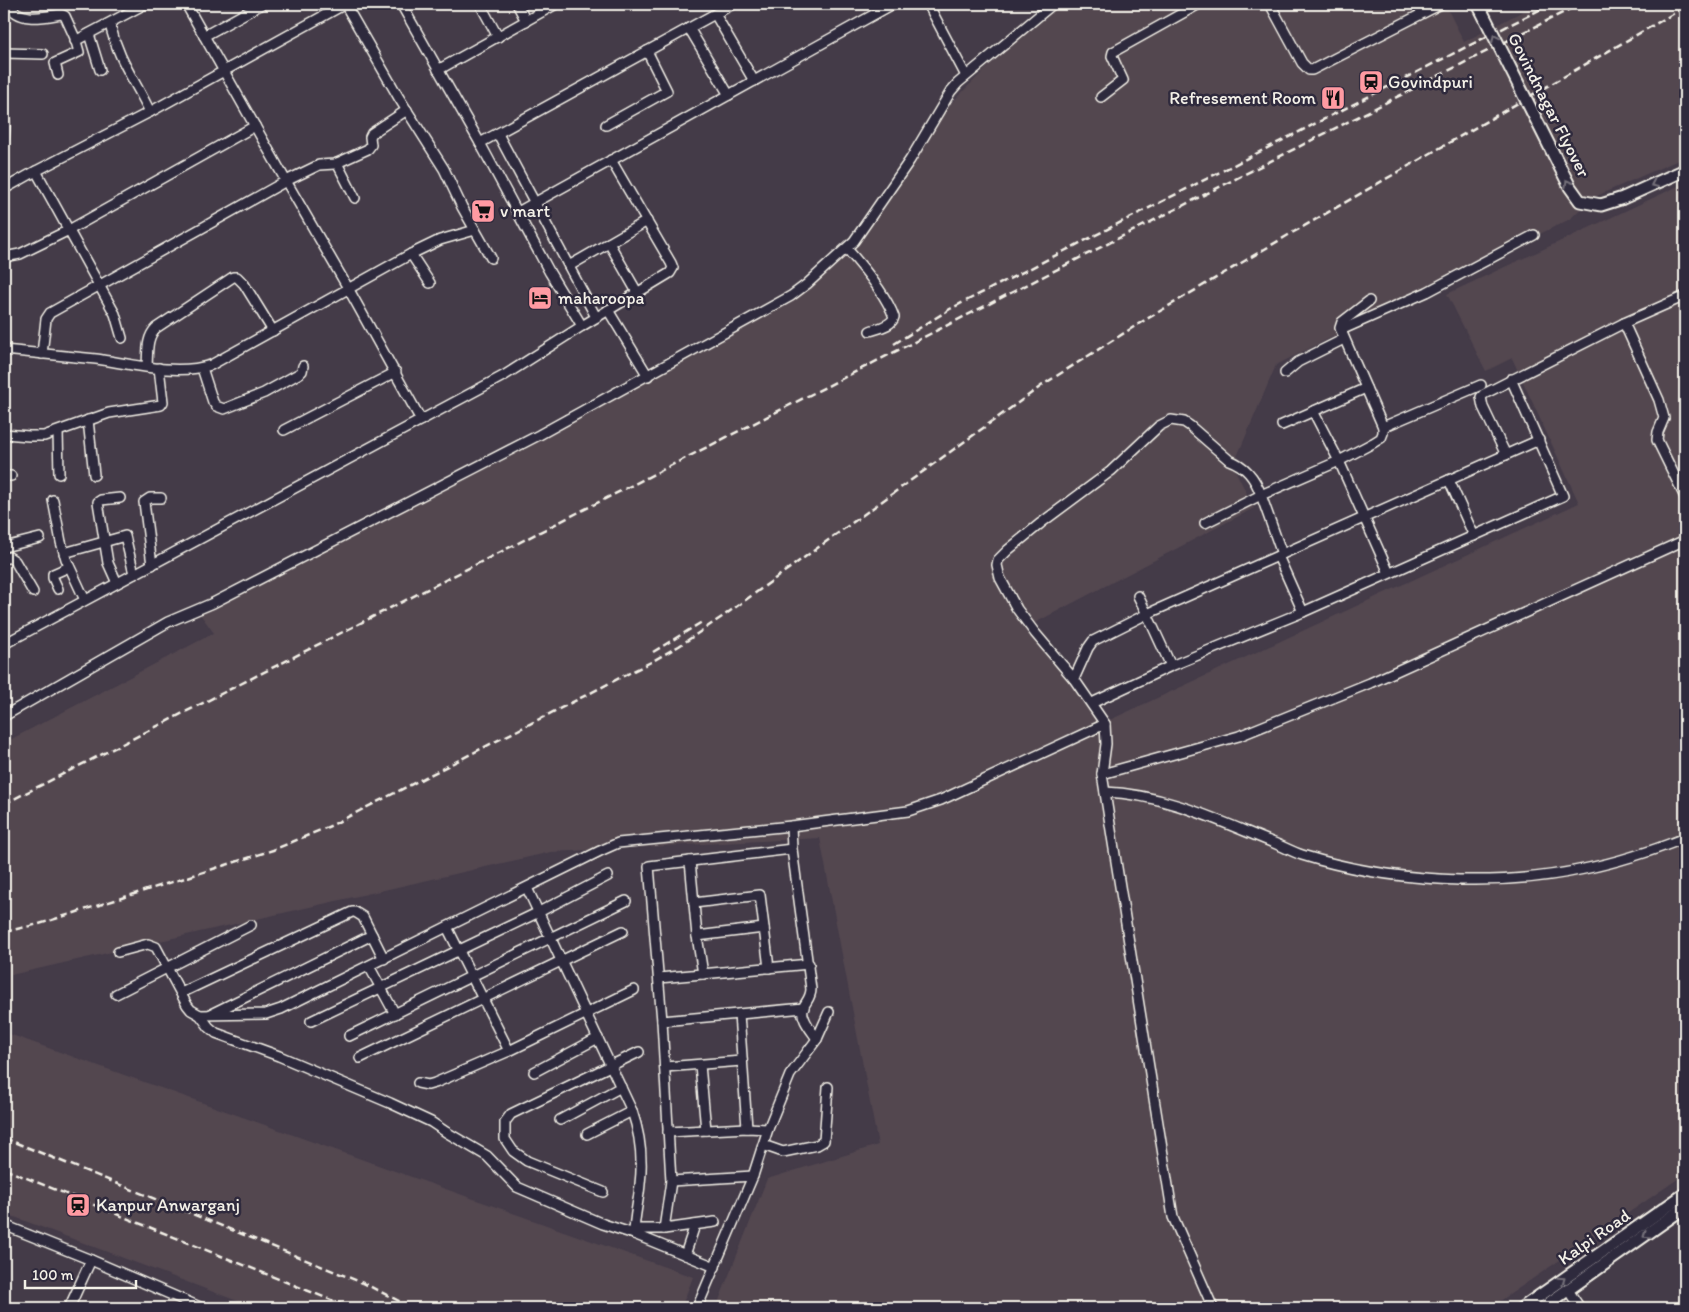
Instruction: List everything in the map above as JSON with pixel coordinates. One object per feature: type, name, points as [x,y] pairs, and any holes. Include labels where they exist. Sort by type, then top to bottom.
[{"type":"main road","name":"Govindnagar Flyover","points":[[1478,4],[1570,187],[1580,201],[1601,205],[1623,198],[1685,170]]},
{"type":"main road","name":"Kalpi Road","points":[[1522,1308],[1685,1194]]},
{"type":"main road","name":"Kalpi Road","points":[[1542,1308],[1685,1207]]},
{"type":"street","points":[[8,4],[14,12],[22,17],[63,15],[73,33],[79,53],[55,63],[58,75]]},
{"type":"street","points":[[75,41],[145,4]]},
{"type":"street","points":[[186,4],[396,372],[421,420]]},
{"type":"street","points":[[204,36],[262,4]]},
{"type":"street","points":[[4,189],[150,112],[345,4],[444,169],[491,258]]},
{"type":"street","points":[[401,4],[480,143],[550,273],[582,326]]},
{"type":"street","points":[[480,4],[498,37]]},
{"type":"street","points":[[517,4],[526,21]]},
{"type":"street","points":[[438,70],[556,4]]},
{"type":"street","points":[[480,143],[733,4]]},
{"type":"street","points":[[518,212],[893,4]]},
{"type":"street","points":[[928,4],[966,76]]},
{"type":"street","points":[[1039,4],[1044,12]]},
{"type":"street","points":[[4,716],[168,622],[213,603],[539,436],[791,296],[847,249],[893,186],[951,91],[966,76],[1053,4]]},
{"type":"street","points":[[1101,97],[1123,80],[1112,56],[1113,52],[1199,4]]},
{"type":"street","points":[[1270,4],[1302,63],[1309,70],[1441,4]]},
{"type":"street","points":[[715,14],[754,81]]},
{"type":"street","points":[[110,24],[118,52],[150,112]]},
{"type":"street","points":[[689,28],[729,95]]},
{"type":"street","points":[[89,34],[100,70]]},
{"type":"street","points":[[606,125],[667,91],[647,51]]},
{"type":"street","points":[[4,53],[43,54]]},
{"type":"street","points":[[4,108],[4,138]]},
{"type":"street","points":[[42,354],[46,319],[50,314],[286,181],[319,165],[337,163],[369,148],[372,133],[407,110]]},
{"type":"street","points":[[4,258],[20,254],[69,230],[255,126]]},
{"type":"street","points":[[498,134],[596,317]]},
{"type":"street","points":[[4,643],[505,375],[670,273],[673,268],[671,263],[611,160]]},
{"type":"street","points":[[337,163],[355,198]]},
{"type":"street","points":[[36,171],[115,314],[122,338]]},
{"type":"street","points":[[569,266],[647,221]]},
{"type":"street","points":[[4,350],[158,368],[188,370],[202,368],[273,331],[411,254],[440,240],[475,230]]},
{"type":"street","points":[[1285,372],[1343,335],[1534,235]]},
{"type":"street","points":[[609,243],[637,292]]},
{"type":"street","points":[[847,249],[881,294],[894,317],[893,321],[888,324],[870,331]]},
{"type":"street","points":[[411,254],[430,283]]},
{"type":"street","points":[[147,366],[151,333],[233,277],[237,277],[244,284],[273,331]]},
{"type":"street","points":[[1506,455],[1483,407],[1481,397],[1487,391],[1624,323],[1685,296]]},
{"type":"street","points":[[1205,523],[1261,495],[1339,461],[1381,438],[1383,427],[1340,328],[1342,322],[1369,301]]},
{"type":"street","points":[[608,310],[648,376]]},
{"type":"street","points":[[1624,323],[1659,400],[1664,418],[1657,440],[1685,497]]},
{"type":"street","points":[[202,368],[213,402],[216,406],[224,409],[264,393],[300,373],[303,366]]},
{"type":"street","points":[[4,434],[37,436],[58,432],[109,413],[161,405],[163,402],[158,368]]},
{"type":"street","points":[[284,430],[396,372]]},
{"type":"street","points":[[1092,703],[1171,666],[1303,612],[1563,496],[1511,378]]},
{"type":"street","points":[[1383,427],[1481,385]]},
{"type":"street","points":[[1282,425],[1366,388]]},
{"type":"street","points":[[1313,411],[1339,461],[1390,573]]},
{"type":"street","points":[[88,420],[94,475]]},
{"type":"street","points":[[1214,1308],[1173,1217],[1102,774],[1106,744],[1106,724],[1010,597],[1000,578],[997,565],[1001,555],[1111,471],[1159,426],[1171,420],[1184,422],[1190,426],[1229,460],[1234,461],[1248,471],[1255,480],[1280,555],[1303,612]]},
{"type":"street","points":[[58,432],[59,474]]},
{"type":"street","points":[[1074,680],[1092,641],[1147,614],[1538,440]]},
{"type":"street","points":[[1449,480],[1474,536]]},
{"type":"street","points":[[117,583],[110,568],[98,502],[120,498]]},
{"type":"street","points":[[152,565],[144,502],[147,498],[161,498]]},
{"type":"street","points":[[53,500],[64,553],[85,600]]},
{"type":"street","points":[[64,553],[126,536],[134,574]]},
{"type":"street","points":[[4,547],[40,538]]},
{"type":"street","points":[[1102,774],[1248,733],[1370,683],[1685,540]]},
{"type":"street","points":[[4,559],[10,557],[15,561],[33,592]]},
{"type":"street","points":[[58,589],[53,574],[69,567]]},
{"type":"street","points":[[1138,596],[1171,666]]},
{"type":"street","points":[[118,952],[140,946],[152,945],[156,948],[191,1010],[203,1015],[266,1014],[384,959],[618,844],[791,826],[894,813],[926,806],[1106,724]]},
{"type":"street","points":[[1105,792],[1149,797],[1188,808],[1302,855],[1374,871],[1433,879],[1488,880],[1583,870],[1655,850],[1685,838]]},
{"type":"street","points":[[791,826],[792,849],[808,964],[810,996],[804,1008],[804,1017],[817,1039]]},
{"type":"street","points":[[664,1229],[671,1181],[659,978],[649,866],[792,849]]},
{"type":"street","points":[[690,861],[697,936],[703,974]]},
{"type":"street","points":[[311,1021],[538,912],[608,876]]},
{"type":"street","points":[[527,888],[632,1111],[640,1140],[641,1173],[634,1231]]},
{"type":"street","points":[[694,903],[760,895],[769,968]]},
{"type":"street","points":[[349,1036],[626,901]]},
{"type":"street","points":[[181,993],[352,912],[363,917],[384,959]]},
{"type":"street","points":[[116,994],[251,925]]},
{"type":"street","points":[[447,927],[509,1051]]},
{"type":"street","points":[[697,936],[764,928]]},
{"type":"street","points":[[360,1058],[623,931]]},
{"type":"street","points":[[203,1015],[372,935]]},
{"type":"street","points":[[659,978],[808,964]]},
{"type":"street","points":[[369,966],[395,1014]]},
{"type":"street","points":[[418,1083],[435,1084],[509,1051],[634,990]]},
{"type":"street","points":[[662,1021],[804,1008]]},
{"type":"street","points":[[697,1308],[753,1176],[768,1129],[790,1076],[817,1039],[829,1012]]},
{"type":"street","points":[[740,1014],[747,1128]]},
{"type":"street","points":[[203,1015],[209,1028],[216,1033],[279,1056],[390,1102],[431,1122],[487,1156],[517,1187],[611,1228],[634,1231],[715,1222]]},
{"type":"street","points":[[534,1072],[598,1038]]},
{"type":"street","points":[[602,1192],[519,1156],[508,1146],[505,1139],[505,1122],[511,1114],[639,1052]]},
{"type":"street","points":[[665,1068],[742,1061]]},
{"type":"street","points":[[700,1065],[706,1130]]},
{"type":"street","points":[[560,1120],[622,1087]]},
{"type":"street","points":[[763,1145],[783,1152],[817,1145],[824,1141],[828,1087]]},
{"type":"street","points":[[588,1134],[632,1111]]},
{"type":"street","points":[[668,1132],[747,1128],[768,1129]]},
{"type":"street","points":[[671,1181],[753,1176]]},
{"type":"street","points":[[4,1225],[202,1308]]},
{"type":"street","points":[[686,1255],[694,1225]]},
{"type":"street","points":[[634,1231],[715,1267]]},
{"type":"street","points":[[69,1308],[91,1260]]},
{"type":"street","points":[[1568,1290],[1580,1308]]},
{"type":"shaded area","points":[[1051,4],[1445,4],[1464,42],[1537,4],[1685,4],[1685,157],[1592,198],[1570,219],[1276,365],[1233,466],[1254,508],[1027,627],[1101,724],[1579,503],[1512,358],[1486,371],[1447,294],[1685,183],[1685,1174],[1490,1308],[716,1308],[767,1179],[878,1145],[820,838],[551,852],[11,975],[9,1034],[693,1277],[681,1308],[256,1308],[4,1213],[4,743],[214,633],[195,607],[775,308],[855,237],[932,122]]},
{"type":"railway","points":[[894,344],[950,309],[1551,4]]},
{"type":"railway","points":[[4,804],[1580,4]]},
{"type":"railway","points":[[4,932],[39,924],[273,850],[330,826],[651,662],[722,617],[1044,384],[1140,323],[1285,237],[1685,7]]},
{"type":"railway","points":[[653,652],[702,622]]},
{"type":"railway","points":[[4,1138],[363,1283],[413,1308]]},
{"type":"railway","points":[[4,1169],[351,1308]]},
{"type":"place","name":"Govindpuri","points":[[1371,82]]},
{"type":"place","name":"Refresement Room","points":[[1333,98]]},
{"type":"place","name":"v mart","points":[[483,211]]},
{"type":"place","name":"maharoopa","points":[[540,298]]},
{"type":"place","name":"Kanpur Anwarganj","points":[[78,1205]]}]
